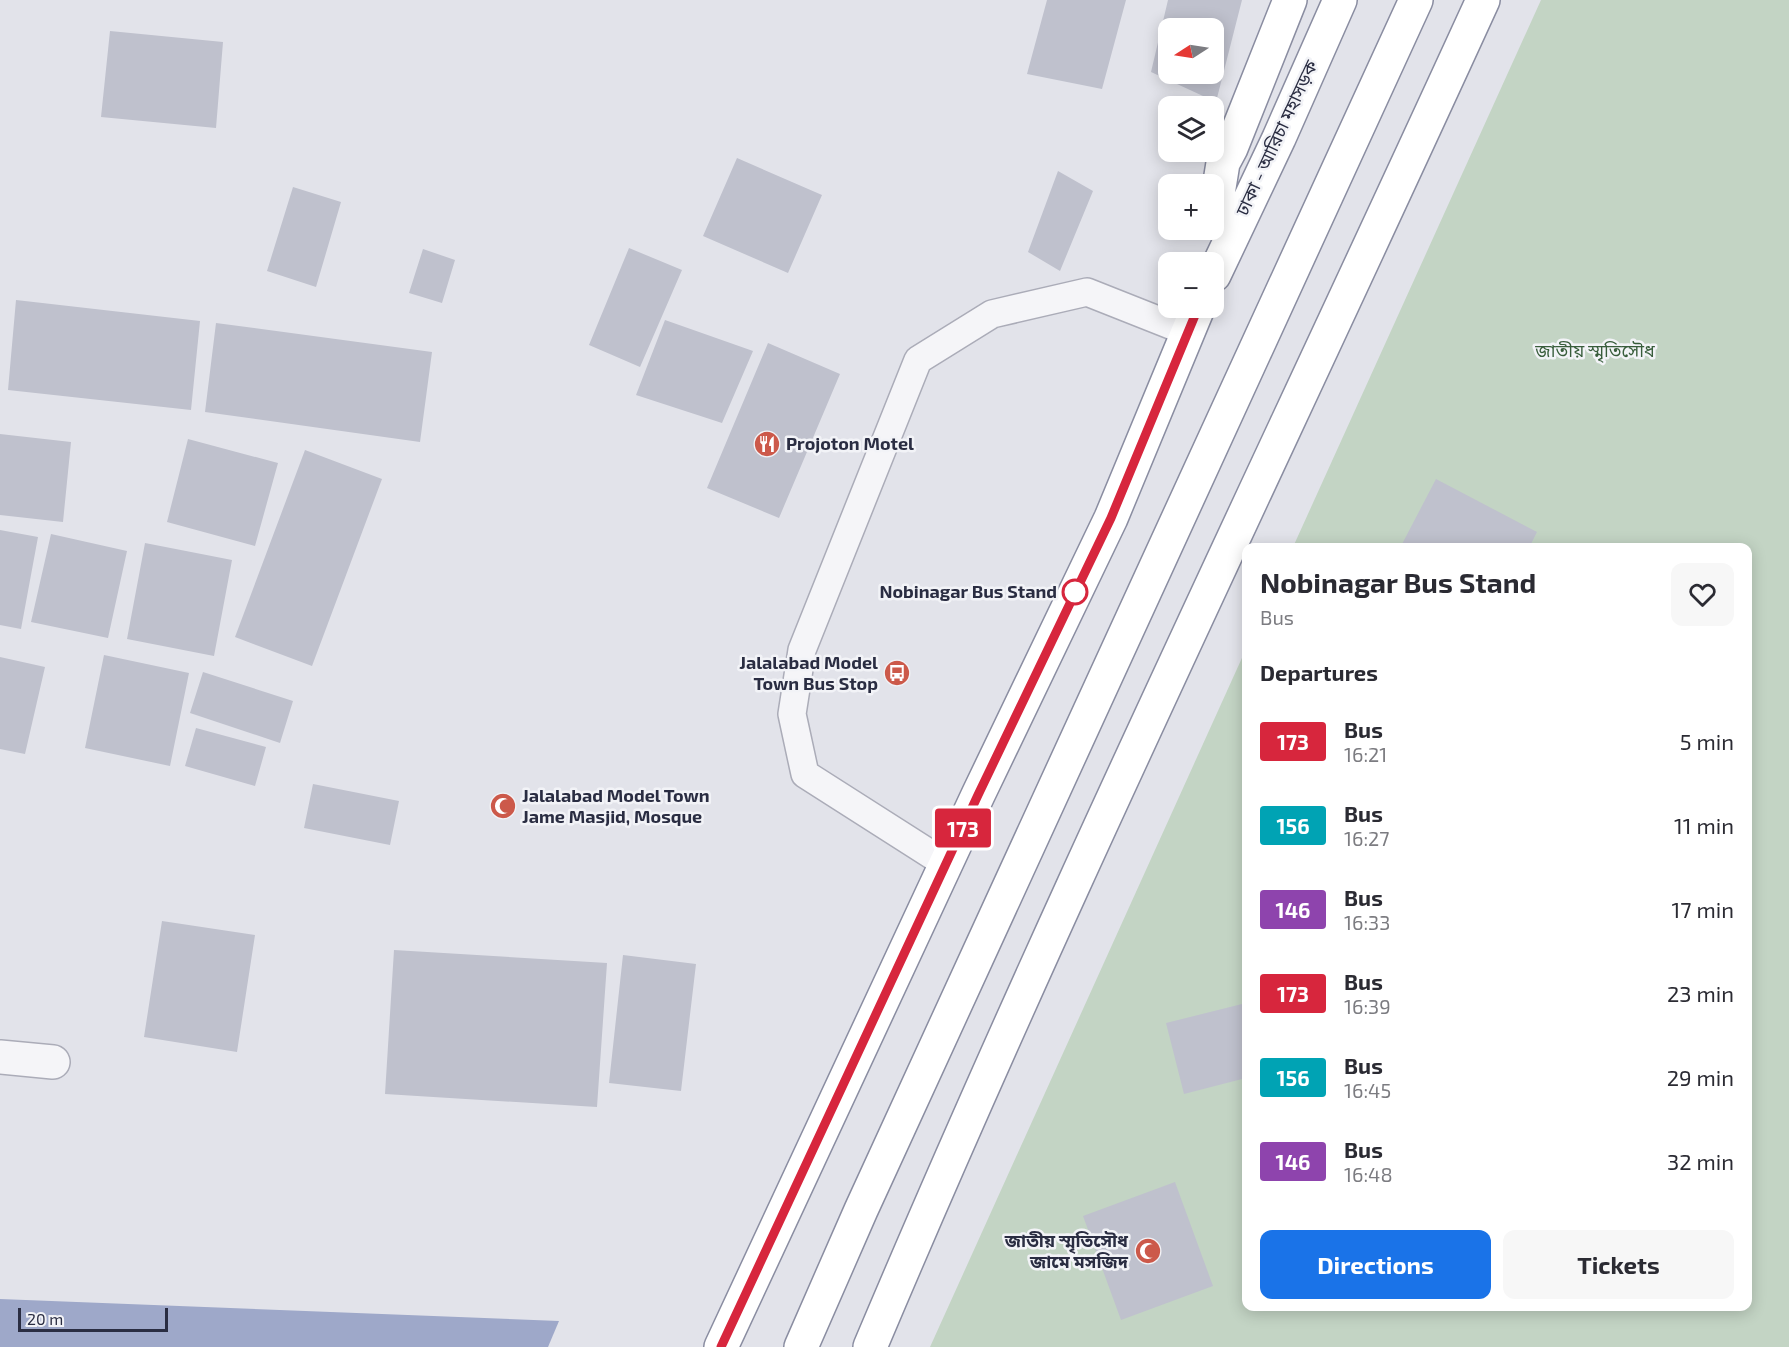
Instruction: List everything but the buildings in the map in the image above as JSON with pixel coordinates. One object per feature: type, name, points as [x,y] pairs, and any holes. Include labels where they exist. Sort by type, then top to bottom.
[{"type":"highway","points":[[1221,174],[1223,163],[1290,0]]},
{"type":"highway","name":"ঢাকা - আরিচা মহাসড়ক","points":[[1224,254],[1279,138],[1340,0]]},
{"type":"highway","points":[[801,1347],[861,1210],[1416,0]]},
{"type":"highway","points":[[870,1347],[937,1189],[1070,890],[1483,0]]},
{"type":"highway","points":[[721,1347],[946,864],[1111,518],[1193,320]]},
{"type":"street","points":[[0,1057],[53,1062]]},
{"type":"lane","points":[[946,864],[805,774],[792,714],[802,650],[918,360],[992,314],[1087,292],[1193,320]]},
{"type":"green space","name":"জাতীয় স্মৃতিসৌধ","points":[[1541,0],[1789,0],[1789,1347],[930,1347],[1242,658],[1242,1311],[1752,1311],[1752,543],[1295,543]]},
{"type":"water","points":[[0,1299],[559,1321],[548,1347],[0,1347]]},
{"type":"bus line","name":"173","points":[[721,1347],[978,795],[1111,518],[1194,318]]},
{"type":"place","name":"Projoton Motel","points":[[767,444]]},
{"type":"place","name":"Nobinagar Bus Stand","points":[[1075,592]]},
{"type":"place","name":"Jalalabad Model Town Bus Stop","points":[[897,673]]},
{"type":"place","name":"Jalalabad Model Town Jame Masjid, Mosque","points":[[503,806]]},
{"type":"place","name":"জাতীয় স্মৃতিসৌধ জামে মসজিদ","points":[[1148,1251]]}]
